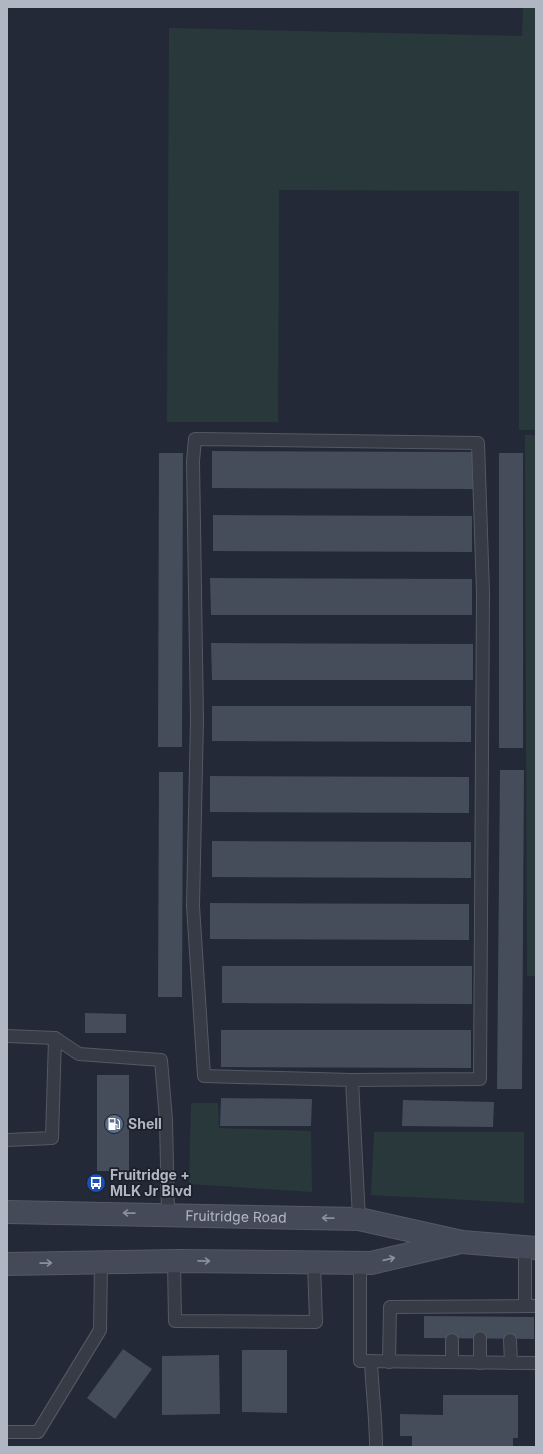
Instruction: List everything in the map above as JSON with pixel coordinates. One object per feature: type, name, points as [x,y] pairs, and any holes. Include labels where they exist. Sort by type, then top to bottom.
[{"type":"main road","name":"Fruitridge Road","points":[[7,1212],[168,1214],[359,1219],[462,1242],[532,1246]]},
{"type":"main road","name":"Fruitridge Road","points":[[7,1264],[174,1262],[371,1263],[462,1242]]},
{"type":"lane","points":[[195,439],[478,443],[483,593],[480,1079],[352,1080],[204,1076],[193,906],[197,720],[193,461],[195,439]]},
{"type":"lane","points":[[7,1036],[55,1038],[79,1054],[161,1060],[166,1120],[168,1214]]},
{"type":"lane","points":[[7,1140],[52,1138],[55,1038]]},
{"type":"lane","points":[[352,1080],[359,1219]]},
{"type":"lane","points":[[389,1362],[390,1307],[452,1311],[509,1312],[530,1306],[532,1246]]},
{"type":"lane","points":[[174,1262],[175,1321],[316,1322],[314,1263]]},
{"type":"lane","points":[[7,1432],[38,1432],[100,1330],[100,1263]]},
{"type":"lane","points":[[360,1263],[360,1361],[536,1363]]},
{"type":"lane","points":[[480,1338],[480,1363]]},
{"type":"lane","points":[[452,1340],[452,1362]]},
{"type":"lane","points":[[510,1340],[511,1363]]},
{"type":"lane","points":[[371,1361],[372,1396],[376,1417],[376,1447]]},
{"type":"shaded area","points":[[523,7],[536,7],[536,430],[519,430],[519,191],[279,190],[278,422],[167,422],[169,28],[522,36]]},
{"type":"shaded area","points":[[525,435],[536,435],[536,976],[527,976]]},
{"type":"shaded area","points":[[191,1103],[218,1103],[219,1128],[311,1131],[312,1192],[189,1184]]},
{"type":"shaded area","points":[[374,1132],[524,1132],[524,1203],[371,1195]]},
{"type":"building","points":[[212,451],[473,452],[473,489],[212,488]]},
{"type":"building","points":[[159,453],[183,453],[182,747],[158,747]]},
{"type":"building","points":[[499,453],[523,453],[523,748],[499,748]]},
{"type":"building","points":[[213,515],[472,516],[472,552],[213,551]]},
{"type":"building","points":[[210,578],[472,579],[472,615],[211,615]]},
{"type":"building","points":[[211,643],[473,644],[473,680],[212,680]]},
{"type":"building","points":[[212,706],[471,706],[471,742],[212,741]]},
{"type":"building","points":[[500,770],[524,770],[522,1089],[497,1089]]},
{"type":"building","points":[[159,772],[183,772],[182,997],[158,997]]},
{"type":"building","points":[[210,776],[469,777],[469,813],[210,812]]},
{"type":"building","points":[[212,841],[471,842],[471,878],[212,877]]},
{"type":"building","points":[[210,903],[469,904],[469,940],[210,939]]},
{"type":"building","points":[[222,966],[472,966],[472,1004],[222,1003]]},
{"type":"building","points":[[85,1013],[126,1014],[126,1033],[85,1033]]},
{"type":"building","points":[[221,1030],[471,1030],[471,1068],[221,1067]]},
{"type":"building","points":[[97,1075],[129,1075],[129,1171],[97,1171]]},
{"type":"building","points":[[221,1098],[312,1099],[311,1126],[220,1126]]},
{"type":"building","points":[[403,1100],[494,1102],[493,1127],[402,1126]]},
{"type":"building","points":[[424,1316],[534,1317],[534,1339],[424,1338]]},
{"type":"building","points":[[123,1349],[152,1369],[115,1419],[87,1398]]},
{"type":"building","points":[[242,1350],[287,1350],[287,1413],[242,1412]]},
{"type":"building","points":[[219,1355],[220,1414],[162,1415],[162,1356]]},
{"type":"building","points":[[443,1395],[518,1395],[518,1438],[513,1438],[513,1447],[412,1447],[412,1436],[400,1436],[400,1414],[443,1415]]},
{"type":"place","name":"Shell","points":[[114,1124]]},
{"type":"place","name":"Fruitridge + MLK Jr Blvd","points":[[96,1183]]}]
